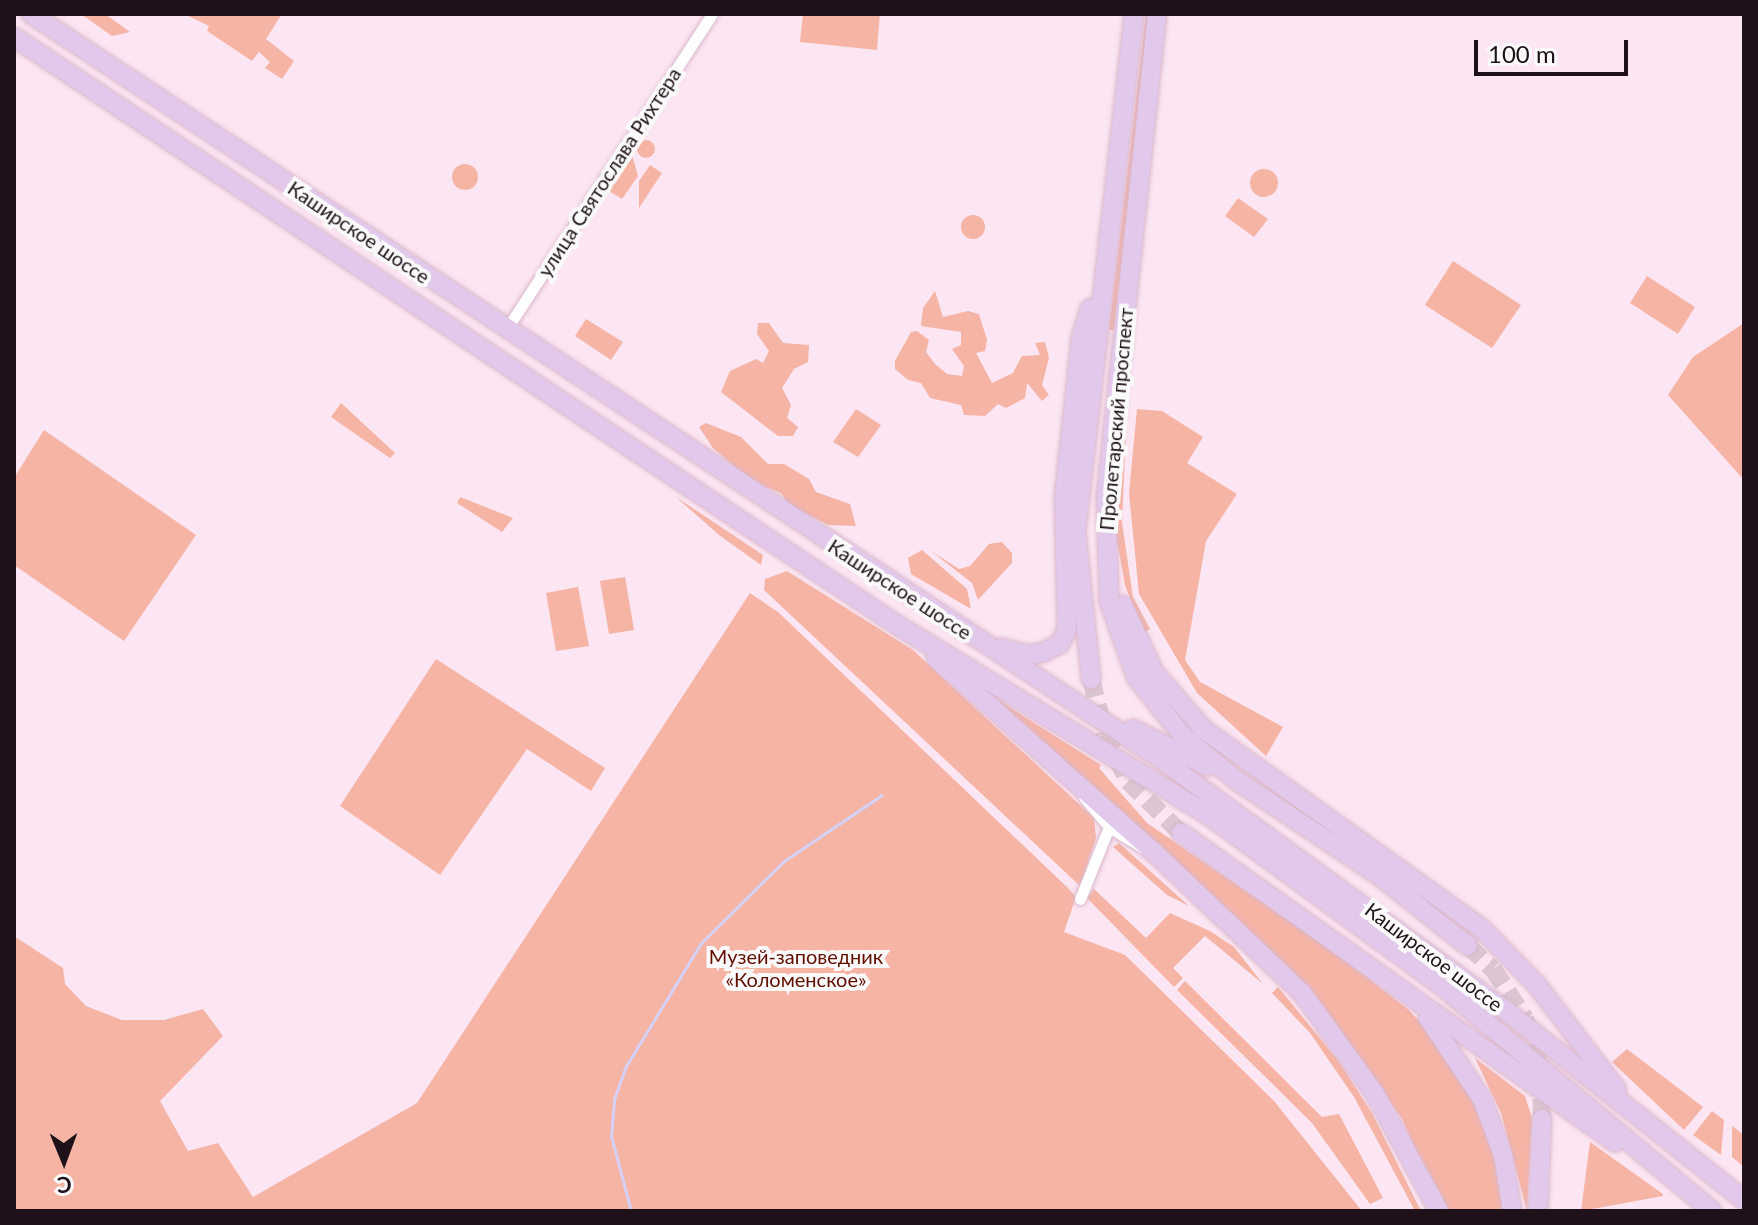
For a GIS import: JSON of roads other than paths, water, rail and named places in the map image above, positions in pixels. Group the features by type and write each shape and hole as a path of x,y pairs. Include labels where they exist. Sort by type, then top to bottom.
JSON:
{"main road":[{"name":"Каширское шоссе","path":"31,14 506,330 1070,698 1361,902 1637,1113 1744,1200"},
{"name":"Пролетарский проспект","path":"1091,679 1076,531 1103,263 1134,14"},
{"name":"Пролетарский проспект","path":"1157,14 1105,530 1109,601 1136,677 1183,736 1236,780"},
{"name":"Каширское шоссе","path":"14,37 897,625 1211,817 1447,990 1712,1211"},
{"path":"976,639 1029,655 1055,648 1065,638 1064,498 1081,338 1103,263"},
{"path":"1105,530 1132,631 1177,702 1230,752 1481,928 1536,984 1637,1113"},
{"path":"897,625 1154,852 1303,994 1375,1094 1439,1211"},
{"path":"1070,698 1236,780"},
{"name":"Каширское шоссе","path":"1236,780 1380,876 1468,946"},
{"path":"1181,833 1563,1109 1675,1180"},
{"path":"1411,997 1470,1075 1482,1099 1503,1155 1512,1211"},
{"path":"1538,1211 1542,1119"}],"street":[{"name":"улица Святослава Рихтера","path":"506,330 712,14"},
{"path":"1076,782 1109,827 1154,852"},
{"path":"1080,899 1109,827"}],"waterway":[{"path":"631,1211 611,1136 614,1099 626,1066 701,943 784,861 882,795"}],"tunnel":[{"path":"1091,679 1105,734 1128,781 1181,833"},
{"path":"1468,946 1493,969 1525,1018 1541,1072 1542,1119"}],"park label":[{"name":"Музей-заповедник «Коломенское»","path":"796,968"}]}
